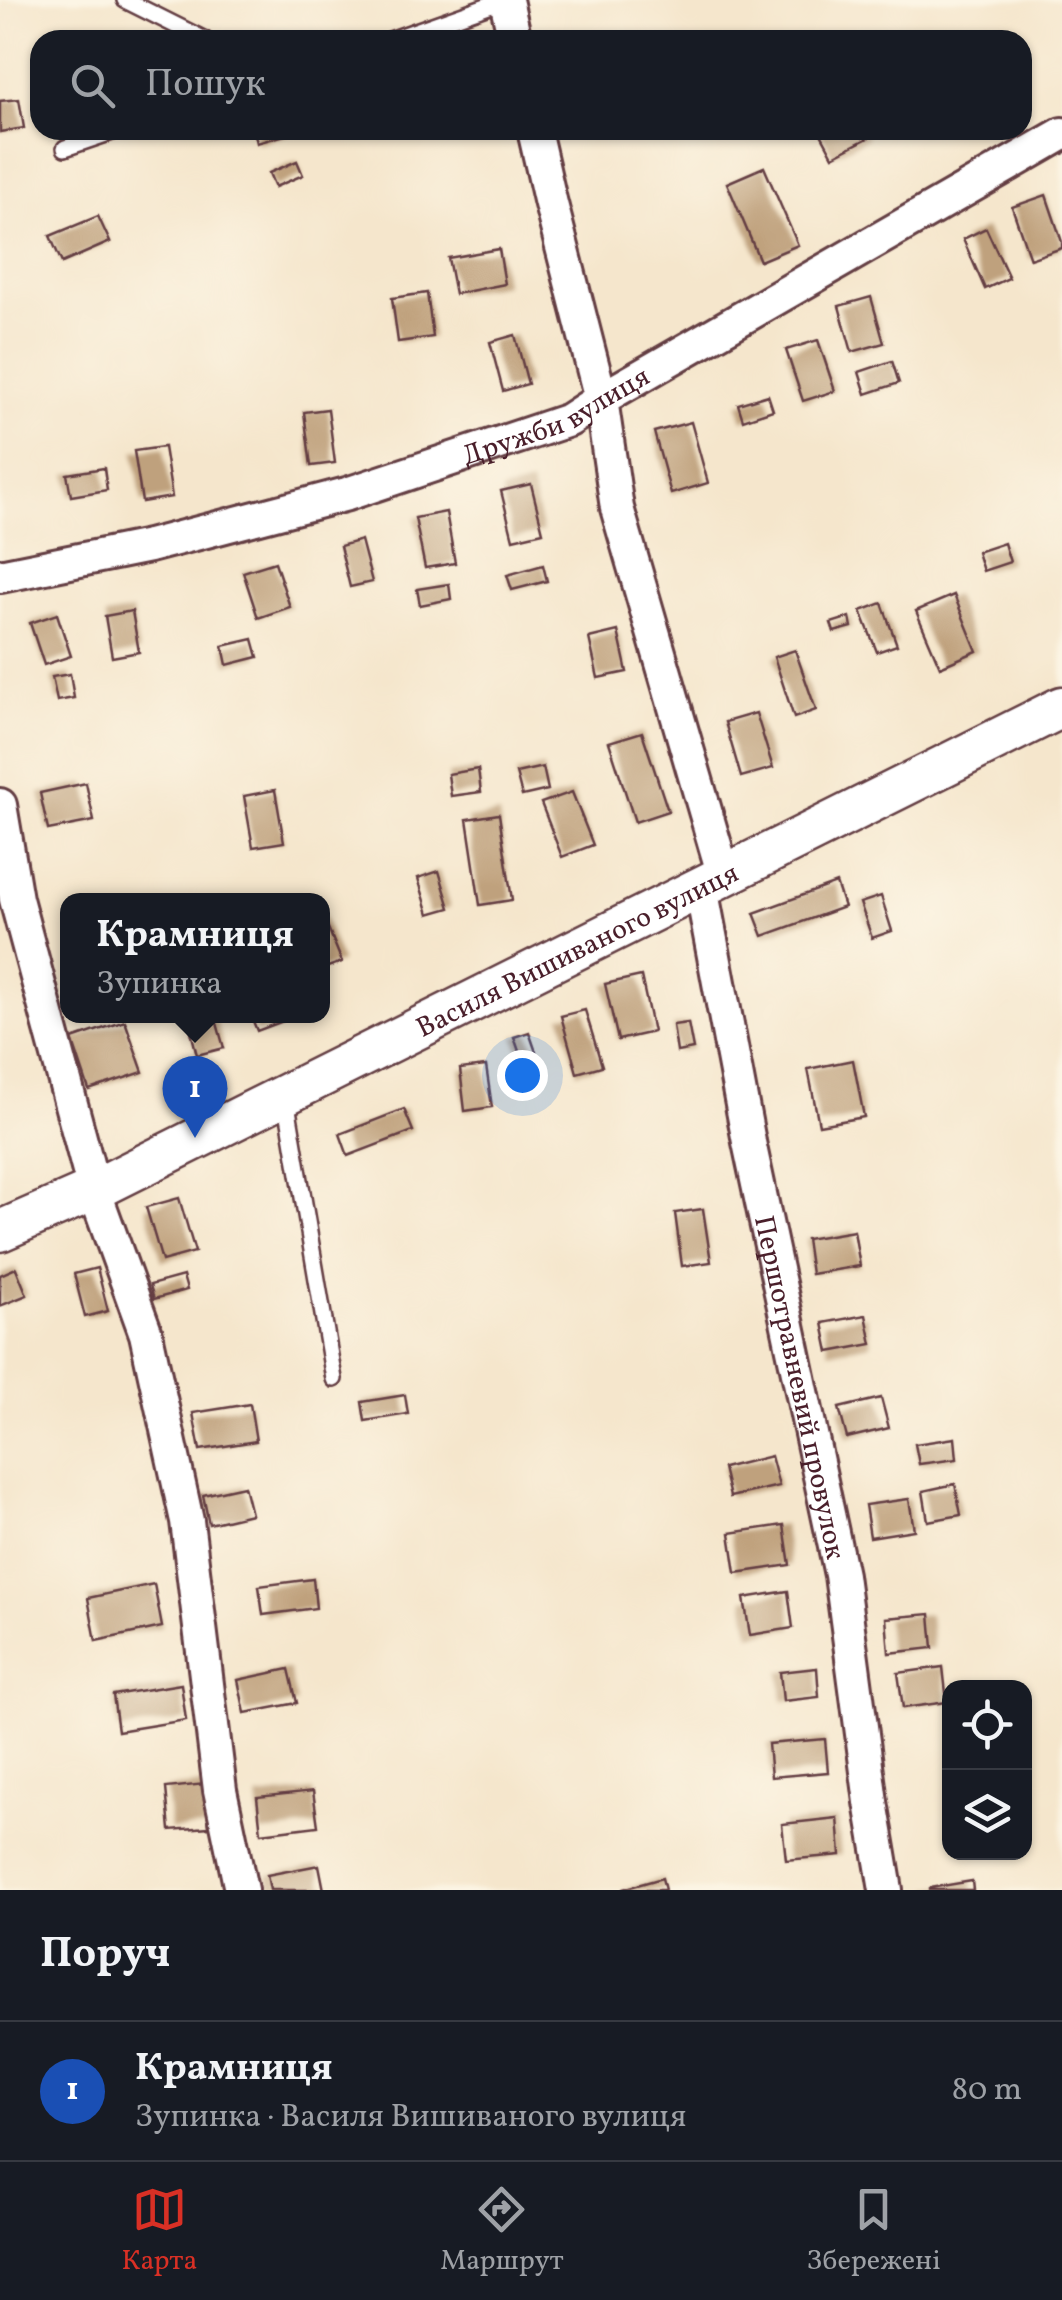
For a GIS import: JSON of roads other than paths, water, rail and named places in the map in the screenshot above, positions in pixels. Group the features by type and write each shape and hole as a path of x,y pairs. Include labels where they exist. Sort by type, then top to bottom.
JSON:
{"street":[{"path":"504,0 512,30"},
{"name":"Дружби вулиця","path":"0,576 149,546 347,494 569,420 1062,134"},
{"name":"Першотравневий провулок","path":"536,140 601,398 618,508 712,881 749,1142 842,1575 870,1802 886,1890"},
{"name":"Василя Вишиваного вулиця","path":"0,1232 94,1190 1062,707"},
{"path":"0,805 16,899 94,1190 146,1334 187,1521 220,1790 241,1890"}],"lane":[{"path":"125,0 169,30"},
{"path":"418,30 504,0"},
{"path":"65,148 89,140"},
{"path":"285,1094 334,1380"}],"place":[{"name":"Крамниця","path":"195,1138"}]}
